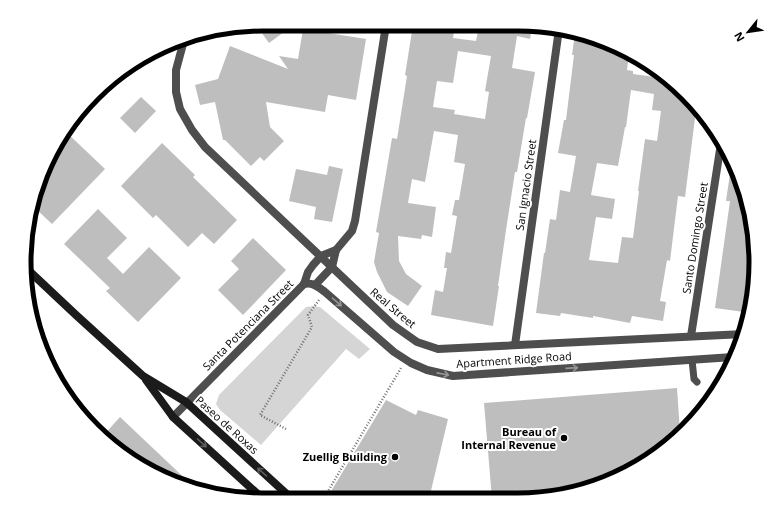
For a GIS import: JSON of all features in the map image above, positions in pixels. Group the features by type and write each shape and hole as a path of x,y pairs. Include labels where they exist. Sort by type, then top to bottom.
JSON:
{"main road":[{"name":"Paseo de Roxas","path":"31,273 143,376 186,402 286,493"},
{"name":"Paseo de Roxas","path":"143,376 173,417 256,493"}],"street":[{"name":"Santa Potenciana Street","path":"332,267 336,250 352,231 355,221 385,31"},
{"name":"San Ignacio Street","path":"515,345 558,34"},
{"name":"Real Street","path":"183,45 176,70 176,92 180,109 192,130 205,147 393,325 417,342 438,349 738,334"},
{"name":"Santo Domingo Street","path":"691,336 720,151"},
{"name":"Santa Potenciana Street","path":"173,417 186,402 304,284 308,272 321,256 336,250"},
{"path":"314,285 332,267"},
{"name":"Apartment Ridge Road","path":"304,284 309,283 325,292 394,352 406,360 426,370 453,376 728,357"}],"lane":[{"path":"692,360 694,379 697,382"}],"path":[{"path":"286,429 260,415 312,327 308,315 316,303"},
{"path":"327,493 406,360"}],"shaded area":[{"path":"306,307 320,307 370,349 359,359 346,349 261,445 220,410 216,404 219,395"}],"building":[{"path":"260,31 285,31 269,43"},
{"path":"303,31 316,31 366,39 356,100 328,95 325,112 266,102 270,127 284,141 264,161 260,157 251,166 225,140 223,140 215,102 200,105 195,85 218,79 230,46 288,69 279,56 298,59"},
{"path":"412,31 454,31 453,38 476,41 478,31 531,31 530,39 517,36 512,68 535,72 517,172 515,172 493,326 431,315 435,290 443,292 447,268 444,268 446,252 451,253 457,216 452,215 455,200 459,200 465,164 454,162 458,135 434,131 425,182 412,179 408,203 436,207 432,237 422,235 421,239 398,236 399,261 406,274 422,286 408,306 387,292 377,272 374,262 379,233 376,232 392,138 397,139 407,76 405,75","holes":["458,51 491,56 485,91 489,92 485,119 454,114 455,110 433,107 437,81 453,83"]},
{"path":"574,38 592,43 620,55 628,59 627,70 633,71 633,74 656,77 670,88 695,114 685,197 678,196 670,261 667,260 660,301 666,302 663,321 632,316 630,323 593,316 593,318 561,313 560,316 536,313 550,219 556,220 560,190 570,192 576,156 558,153 564,120 566,120 574,55 572,55","holes":["631,90 654,94 652,110 661,111 657,141 645,139 633,238 622,237 618,263 589,260 596,217 612,219 615,199 591,195 597,163 618,166 626,127"]},
{"path":"141,97 156,111 135,133 120,118"},
{"path":"69,135 105,169 52,224 37,210 43,188 55,160"},
{"path":"162,143 195,175 193,177 237,220 214,244 202,233 188,247 156,215 153,218 121,186"},
{"path":"329,166 343,169 332,222 314,219 316,207 289,201 296,169 327,175"},
{"path":"730,172 737,188 745,217 749,247 749,277 744,312 715,308 730,201 726,201"},
{"path":"98,209 127,238 107,258 123,274 149,247 181,278 138,322 106,291 110,288 64,244"},
{"path":"253,238 286,270 243,315 218,290 239,269 231,261"},
{"path":"677,388 680,426 659,445 634,462 592,481 563,489 533,493 492,493 484,403"},
{"name":"Zuellig Building","path":"386,400 416,415 418,410 448,419 430,493 330,493"},
{"path":"120,417 187,481 146,462 121,445 106,432"}],"place":[{"name":"Bureau of Internal Revenue","path":"564,438"},
{"name":"Zuellig Building","path":"395,457"}]}
